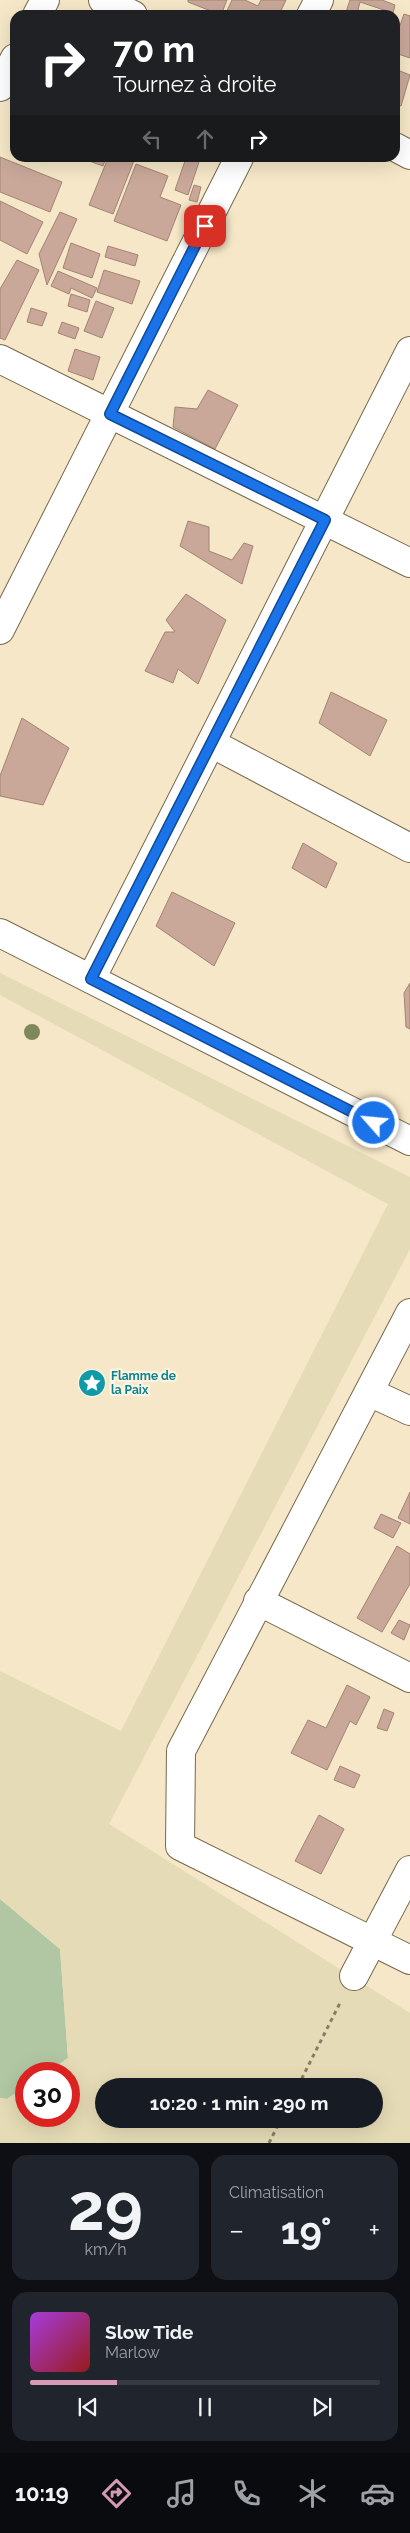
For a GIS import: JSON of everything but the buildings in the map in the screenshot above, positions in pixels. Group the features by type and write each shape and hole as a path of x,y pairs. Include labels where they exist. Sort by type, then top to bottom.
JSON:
{"street":[{"path":"103,0 123,10"},
{"path":"0,87 10,68"},
{"path":"0,630 237,162"},
{"path":"91,979 410,351"},
{"path":"0,359 410,562"},
{"path":"211,743 410,848"},
{"path":"0,933 410,1141"},
{"path":"410,1313 181,1751 180,1846 410,1960"},
{"path":"369,1392 410,1411"},
{"path":"258,1601 410,1678"},
{"path":"354,1976 410,1870"}],"path":[{"path":"302,2078 354,1976"},
{"path":"269,2143 276,2128"}],"green space":[{"path":"0,1899 60,1949 68,2058 62,2062 15,2062 15,2094 7,2099 0,2098"}],"sand":[{"path":"0,973 410,1177 410,1249 109,1824 410,2013 410,2143 0,2143 0,2098 7,2099 15,2094 15,2127 80,2127 80,2062 62,2062 68,2058 60,1949 0,1899 0,1671 121,1731 388,1204 0,995"}],"place":[{"name":"Flamme de la Paix","path":"92,1383"}],"route":[{"path":"205,226 110,414 325,520 91,979 374,1123"}]}
